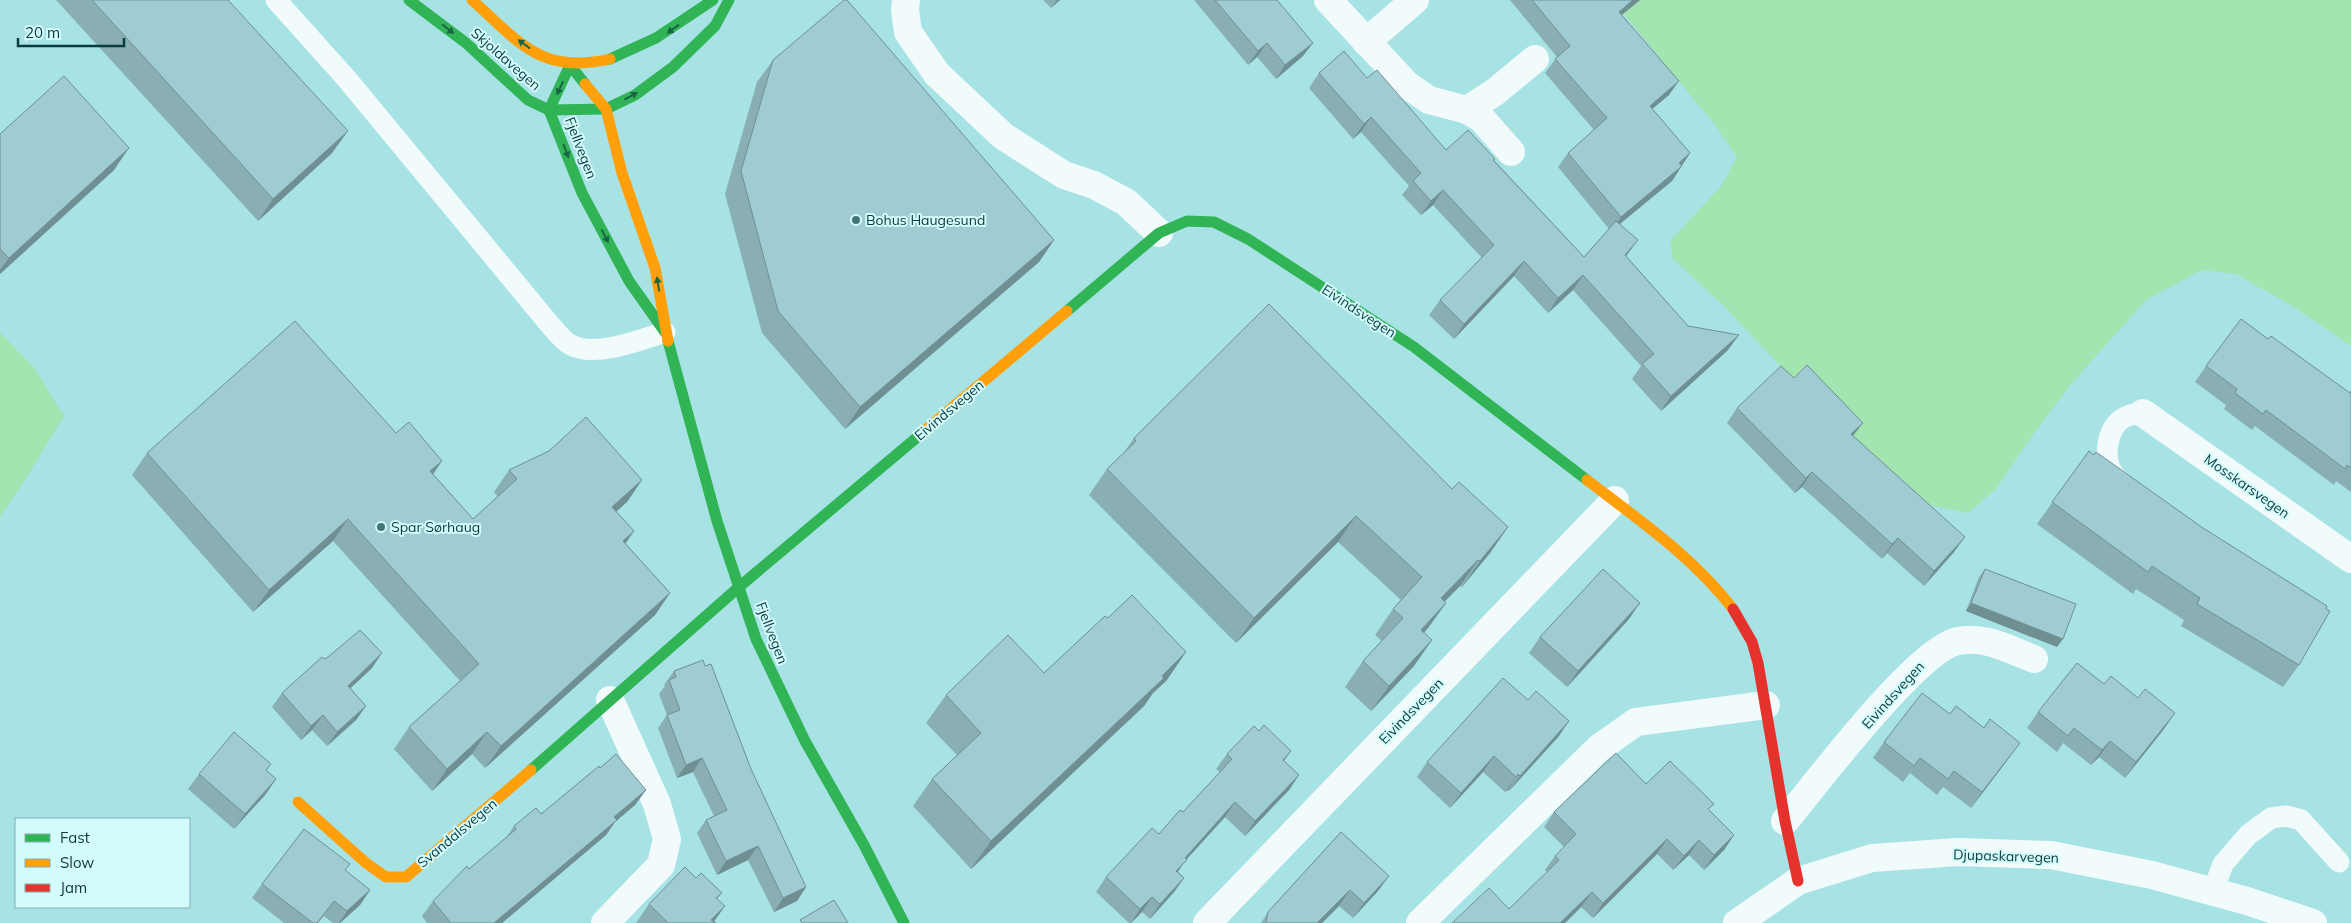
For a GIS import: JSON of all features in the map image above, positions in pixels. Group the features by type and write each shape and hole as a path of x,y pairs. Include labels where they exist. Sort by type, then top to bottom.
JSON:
{"street":[{"name":"Skjoldavegen","path":"409,0 466,43 528,100 550,110 606,109 635,95 673,67 715,26 729,0"},
{"name":"Skjoldavegen","path":"472,0 520,42 546,59 570,65 612,59 661,37 713,0"},
{"path":"906,0 905,10 908,32 937,74 1003,136 1064,175 1094,185 1126,202 1159,233"},
{"path":"1328,0 1406,85 1430,100 1467,110 1481,118 1511,152"},
{"path":"1366,42 1415,0"},
{"path":"1467,110 1496,92 1535,59"},
{"name":"Fjellvegen","path":"665,332 629,281 587,202 550,110 570,65 606,109 622,173 655,268 665,332 717,521 756,639 782,697 864,845 904,923"},
{"name":"Eivindsvegen","path":"739,587 1159,233 1187,221 1214,222 1248,239 1414,347 1615,500 1682,554 1714,584 1740,618 1752,642 1758,662 1785,821 1798,881"},
{"name":"Mosskarsvegen","path":"2143,413 2351,558"},
{"name":"Eivindsvegen","path":"1207,923 1615,500"},
{"name":"Svandalsvegen","path":"298,802 366,863 386,877 406,877 739,587"},
{"name":"Eivindsvegen","path":"1785,821 1890,696 1928,657 1956,641 1979,639 2034,659"},
{"path":"605,923 661,865 667,839 657,804 610,700"},
{"path":"1420,923 1599,748 1636,722 1766,705"},
{"name":"Djupaskarvegen","path":"1737,923 1798,881 1872,858 1958,852 2051,855 2152,875 2213,891 2313,923"}],"lane":[{"path":"276,0 346,78 551,326 570,344 588,351 665,332"},
{"path":"2139,495 2123,484 2111,471 2106,454 2109,438 2116,425 2126,416 2143,413"},
{"path":"2213,891 2223,864 2248,835 2271,818 2286,816 2301,820 2339,862"}],"green space":[{"path":"1612,0 2351,0 2351,346 2294,307 2236,274 2202,270 2146,300 2072,383 2032,436 1996,489 1968,513 1925,504 1855,446 1724,306 1673,259 1670,241 1721,186 1737,157 1715,125"},
{"path":"0,332 35,369 64,416 24,482 0,517"}],"building":[{"path":"92,0 228,0 348,131 273,199"},
{"path":"844,0 847,0 1054,240 860,407 778,311 741,171 773,60"},
{"path":"1215,0 1277,0 1313,43 1285,65 1267,43 1258,51"},
{"path":"1532,0 1633,0 1619,12 1679,81 1650,106 1690,153 1679,163 1682,166 1621,217 1568,153 1607,118 1555,59 1570,46"},
{"path":"1344,51 1367,78 1377,70 1446,150 1468,130 1495,159 1493,160 1584,257 1616,221 1638,240 1625,255 1688,326 1739,335 1671,396 1642,364 1654,354 1583,275 1558,298 1524,261 1464,324 1440,300 1494,245 1443,190 1431,201 1413,181 1421,173 1371,117 1364,124 1319,73"},
{"path":"64,76 129,148 9,258 0,249 0,134"},
{"path":"1269,304 1452,489 1459,482 1508,527 1480,561 1478,560 1441,598 1446,603 1421,630 1432,640 1389,686 1363,661 1403,618 1393,609 1422,577 1356,516 1254,618 1107,469 1136,441 1134,438"},
{"path":"2241,319 2268,339 2271,336 2350,393 2351,391 2351,468 2347,465 2345,469 2266,410 2263,414 2235,393 2237,389 2206,366"},
{"path":"295,321 396,433 409,422 442,461 430,471 473,519 517,479 509,470 549,451 586,417 642,480 612,507 634,531 623,541 670,593 501,746 487,732 447,769 409,727 479,664 348,519 269,590 147,453"},
{"path":"1807,365 1863,423 1851,434 1965,537 1934,571 1898,538 1892,544 1812,472 1806,478 1737,408 1781,366 1794,378"},
{"path":"2089,451 2094,455 2096,452 2203,528 2327,606 2326,609 2330,611 2299,665 2197,604 2200,598 2152,566 2148,572 2052,502"},
{"path":"1603,569 1640,603 1578,671 1540,637"},
{"path":"1985,569 2076,604 2063,639 1971,603"},
{"path":"1132,595 1186,652 1162,676 1164,678 991,841 932,779 981,733 946,695 1008,635 1044,673 1105,616 1108,618"},
{"path":"360,630 382,653 348,686 366,706 337,732 323,715 311,726 282,693 322,657 324,659 328,657"},
{"path":"703,660 705,666 711,664 751,769 806,887 783,898 758,846 726,861 706,820 727,810 702,758 686,765 667,715 680,710 669,680 676,677 674,671"},
{"path":"2077,663 2104,684 2111,676 2138,698 2145,689 2175,713 2136,762 2110,741 2102,750 2074,728 2068,736 2038,712"},
{"path":"1503,678 1528,700 1536,691 1569,721 1520,776 1518,774 1516,777 1494,756 1461,793 1427,762"},
{"path":"1922,693 1950,714 1956,706 1984,728 1990,719 2020,743 1982,792 1954,771 1948,779 1920,758 1914,766 1884,742"},
{"path":"1264,725 1291,751 1283,760 1299,775 1255,821 1235,802 1185,858 1187,860 1176,871 1184,878 1160,904 1152,897 1140,909 1106,877 1152,828 1159,834 1180,810 1183,812 1232,759 1227,754 1254,726 1259,731"},
{"path":"234,732 271,764 266,770 276,779 245,814 199,774"},
{"path":"1616,753 1646,784 1670,761 1714,804 1708,809 1734,835 1714,855 1699,840 1684,856 1667,839 1603,903 1592,892 1560,923 1452,923 1489,888 1509,909 1559,860 1555,856 1576,834 1554,812"},
{"path":"616,754 646,790 614,817 617,820 494,923 451,923 433,901 467,866 469,869 516,829 514,826 536,808 541,814"},
{"path":"304,829 350,864 345,870 370,890 347,911 334,901 317,923 313,923 262,884"},
{"path":"1341,832 1389,876 1364,903 1350,890 1317,923 1266,923 1268,912"},
{"path":"685,867 696,878 701,873 722,893 716,898 725,906 711,920 716,923 668,923 649,904"},
{"path":"834,900 848,923 802,923 800,920"}],"traffic: fast":[{"path":"409,0 466,43 528,100 549,110 606,109 635,95 673,67 715,26 729,0"},
{"path":"610,59 656,38 713,0"},
{"path":"585,84 570,65 549,110 582,193 629,281 665,332"},
{"path":"1067,311 1159,233 1187,221 1214,222 1248,239 1414,347 1587,480"},
{"path":"668,341 717,521 756,639 805,741 864,845 904,923"},
{"path":"531,770 739,587 921,434"}],"traffic: slow":[{"path":"472,0 518,41 548,58 566,62 586,63 610,59"},
{"path":"585,84 606,109 622,173 655,268 668,341"},
{"path":"921,434 1067,311"},
{"path":"1587,480 1665,540 1701,573 1733,609"},
{"path":"298,802 366,863 386,877 406,877 531,770"}],"traffic: jam":[{"path":"1733,609 1752,642 1758,663 1785,821 1798,881"}],"place":[{"name":"Bohus Haugesund","path":"856,220"},
{"name":"Spar Sørhaug","path":"381,527"}]}
